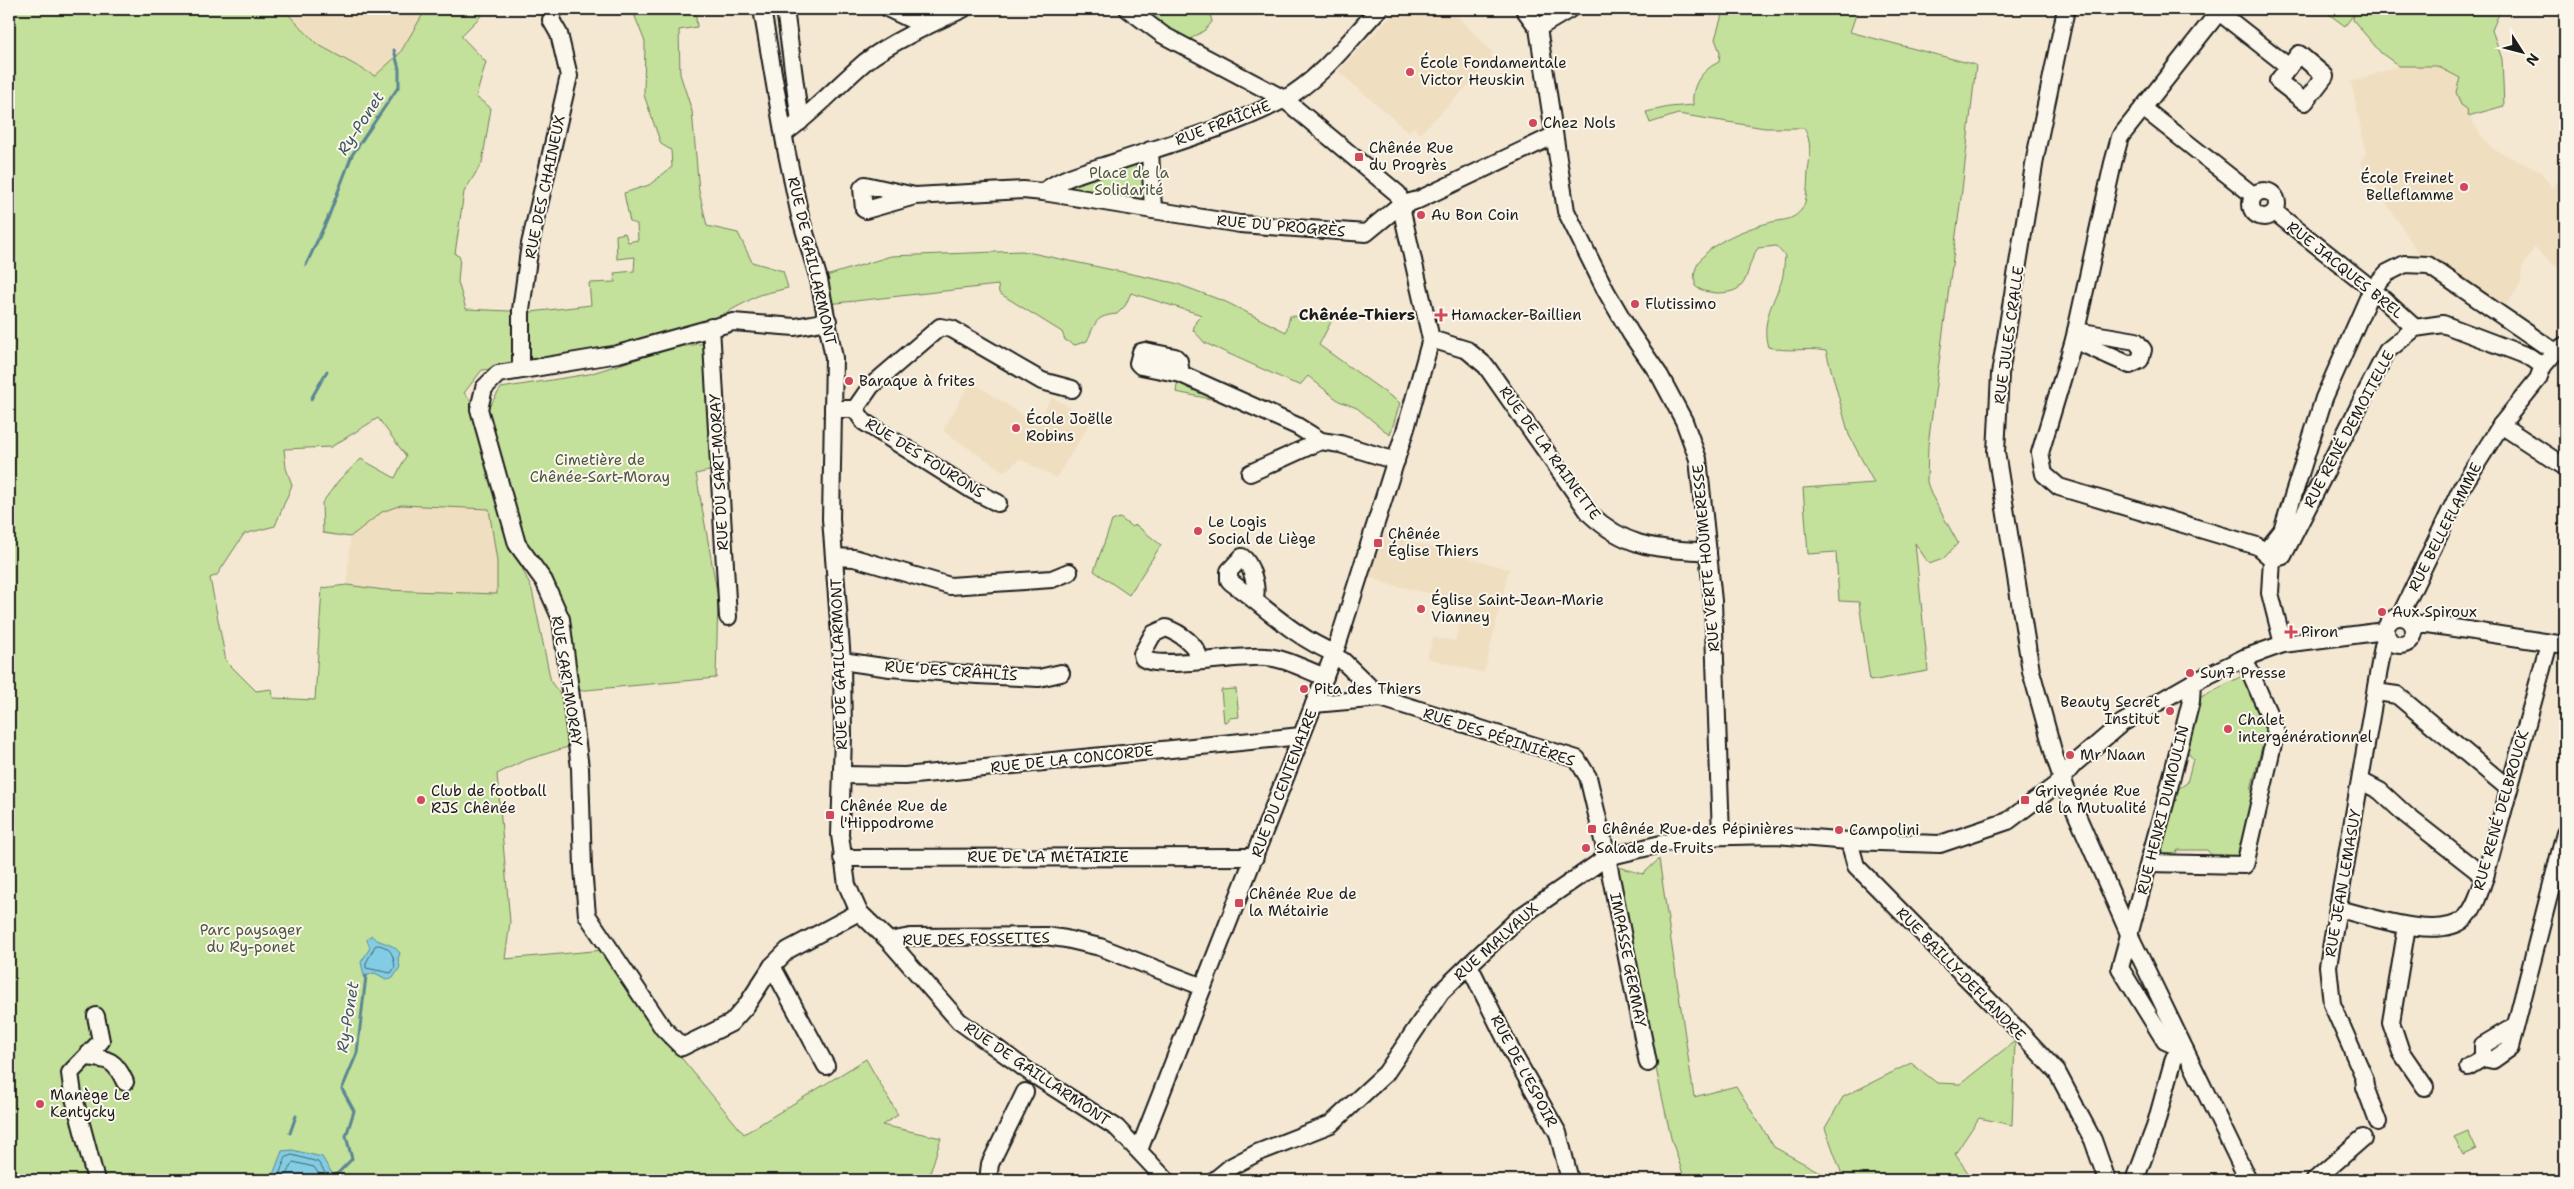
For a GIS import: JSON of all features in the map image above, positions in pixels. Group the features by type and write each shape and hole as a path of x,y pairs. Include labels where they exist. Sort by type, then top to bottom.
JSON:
{"street":[{"name":"RUE DE GAILLARMONT","path":"762,9 785,133 786,149 800,216 828,321 834,358 831,493 842,661 842,776 840,811 842,858 847,885 859,912 889,941 959,1021 977,1036 1117,1128 1166,1180"},
{"path":"785,9 800,122"},
{"path":"889,9 910,19 932,23"},
{"path":"785,133 800,122 866,61 932,23 963,9"},
{"name":"RUE DU CENTENAIRE","path":"1128,9 1163,35 1284,99 1398,194 1431,339 1396,461 1334,655 1139,1150"},
{"path":"1524,9 1538,28 1570,9"},
{"name":"RUE JULES CRALLE","path":"2066,9 2036,153 2000,374 1996,452 2031,671 2062,779 2130,936 2248,1180"},
{"path":"2272,560 2257,546 2059,487 2044,474 2040,452 2075,335 2112,163 2120,137 2220,10 2289,67"},
{"name":"RUE FRAÎCHE","path":"1150,150 1236,121 1284,99 1317,75 1374,11"},
{"name":"RUE DES CHAINEUX","path":"521,365 521,310 530,244 570,76 559,34 548,12"},
{"name":"RUE VERTE HOUMERESSE","path":"1538,28 1566,211 1606,291 1631,334 1660,376 1694,444 1702,490 1708,552 1717,694 1721,836"},
{"name":"RUE JACQUES BREL","path":"2143,108 2253,195 2250,206 2255,215 2266,218 2276,213 2372,289 2415,328"},
{"path":"1400,205 1418,200 1554,136"},
{"path":"915,196 1024,190 1153,210 1150,150 1057,182 1043,192"},
{"name":"RUE DU PROGRÈS","path":"1153,210 1240,224 1366,233 1400,205"},
{"name":"RUE RENÉ DEMOITELLE","path":"2283,644 2270,593 2272,560 2270,546 2282,531 2324,398 2372,289 2387,273 2405,264 2428,265 2540,342 2560,349"},
{"name":"RUE SART-MORAY","path":"756,986 746,1006 731,1024 682,1047 663,1028 588,915 582,868 580,768 561,619 544,581 517,544 506,511 479,409 484,388 498,374 521,365 618,354 733,322 795,327 828,321"},
{"path":"2415,328 2444,324 2537,361 2540,342"},
{"path":"833,409 854,409 871,386 940,327 952,330 1042,381 1072,389"},
{"name":"RUE DU SART-MORAY","path":"711,328 728,617"},
{"name":"RUE RENÉ DEMOITELLE","path":"2272,560 2283,556 2387,351 2415,328"},
{"name":"RUE DE LA RAINETTE","path":"1431,339 1466,350 1486,366 1590,514 1608,531 1630,542 1708,552"},
{"name":"RUE BELLEFLAMME","path":"2407,620 2462,487 2501,425 2538,379 2537,361 2560,349"},
{"path":"1181,374 1297,426 1321,441 1340,444 1396,461"},
{"name":"RUE DES FOURONS","path":"854,409 864,422 972,490 998,503"},
{"path":"2501,425 2565,467"},
{"path":"1250,473 1321,441"},
{"path":"834,557 854,558 950,586 1052,579 1069,572"},
{"name":"RUE DES PÉPINIÈRES","path":"1254,599 1312,644 1343,661 1381,698"},
{"path":"2407,620 2414,635 2407,644 2396,645 2386,635 2387,624 2392,618 2407,620 2428,624 2549,642 2565,645"},
{"name":"RUE MALVAUX","path":"1215,1180 1232,1166 1331,1124 1386,1073 1441,992 1520,917 1607,857 1690,836 1776,836 1940,844 2008,821 2062,779 2074,764 2122,723 2192,683 2244,658 2283,644 2386,635"},
{"name":"RUE JEAN LEMASUY","path":"2378,1122 2364,1087 2364,1077 2332,1004 2328,966 2386,635"},
{"name":"RUE RENÉ DELBROUCK","path":"2339,909 2407,926 2446,927 2464,920 2474,905 2485,877 2549,642"},
{"path":"1200,661 1266,656 1325,677"},
{"path":"2149,863 2245,865 2276,731 2244,658"},
{"name":"RUE DES CRÂHLÎS","path":"842,661 890,668 977,675 1039,678 1061,673"},
{"name":"RUE HENRI DUMOULIN","path":"2185,1050 2165,1041 2158,1033 2120,968 2191,702 2192,683"},
{"path":"2376,692 2397,695 2508,788"},
{"name":"RUE DES PÉPINIÈRES","path":"1314,704 1381,698 1577,759 1588,777 1607,857"},
{"name":"RUE DE LA CONCORDE","path":"842,776 906,776 1301,736"},
{"path":"2361,781 2380,791 2406,816 2485,877"},
{"path":"2468,1067 2483,1058 2484,1045 2515,1026 2565,833"},
{"name":"RUE BAILLY-DEFLANDRE","path":"1849,841 1856,866 2017,1029 2038,1054 2049,1062 2093,1140 2107,1180"},
{"name":"RUE DE LA MÉTAIRIE","path":"842,858 1255,857"},
{"name":"IMPASSE GERMAY","path":"1607,857 1648,1063"},
{"path":"756,986 788,950 859,912"},
{"path":"2407,926 2391,1022 2401,1052 2415,1075 2425,1086"},
{"name":"RUE DES FOSSETTES","path":"889,941 910,937 1046,936 1100,947 1203,987"},
{"name":"RUE DE L'ESPOIR","path":"1469,965 1512,1052 1558,1133 1570,1180"},
{"path":"772,966 826,1066"},
{"path":"756,986 784,988"},
{"path":"96,1016 101,1040 70,1073 73,1094 96,1180"},
{"path":"2136,1180 2155,1127 2174,1058 2185,1050"},
{"path":"86,1057 105,1059 118,1066 126,1082"},
{"path":"988,1180 990,1164 1024,1092"},
{"path":"2314,1180 2363,1138"}],"shaded area":[{"path":"283,9 426,9 400,53 375,76 317,44"},
{"name":"École Fondamentale Victor Heuskin","path":"1398,9 1451,9 1493,53 1490,55 1494,59 1420,134 1413,127 1408,132 1338,71"},
{"name":"École Freinet Belleflamme","path":"2399,66 2438,66 2460,78 2464,106 2480,134 2495,150 2540,171 2552,188 2561,178 2564,169 2561,154 2565,151 2565,259 2558,268 2534,248 2522,267 2521,283 2505,308 2469,288 2417,251 2360,162 2366,153 2351,82"},
{"name":"École Joëlle Robins","path":"971,381 1036,424 1052,397 1092,420 1056,478 1020,459 1004,472 943,431"},
{"path":"401,505 490,509 497,561 497,594 384,590 347,585 350,537 382,511"},
{"path":"1384,534 1509,569 1484,673 1427,658 1433,637 1455,641 1465,601 1387,584 1369,576"}],"green space":[{"name":"Parc paysager du Ry-ponet","path":"9,9 283,9 317,44 375,76 400,53 426,9 481,9 481,16 461,36 486,62 476,97 491,108 482,163 464,192 455,254 460,257 458,282 466,309 531,312 591,305 589,283 615,282 614,273 634,271 635,257 617,259 616,235 625,233 628,242 638,240 637,224 630,222 624,193 649,185 672,167 671,150 661,144 644,95 645,42 632,9 695,9 697,27 679,30 680,74 692,111 699,191 707,226 738,233 752,262 783,271 788,288 759,295 709,322 617,350 513,368 482,370 464,393 474,404 517,557 532,590 551,682 562,697 571,746 523,761 497,774 510,922 505,959 604,950 665,1038 744,1134 866,1059 898,1115 882,1125 941,1138 928,1180 9,1180","holes":["378,418 406,456 395,478 361,459 339,480 322,503 323,533 350,537 382,512 401,505 489,509 497,561 497,594 384,590 347,585 322,588 315,700 273,698 272,689 256,691 226,661 210,578 217,575 244,534 275,526 292,485 286,468 284,449 331,447"]},
{"path":"1143,9 1209,9 1212,22 1205,30 1189,40 1163,25"},
{"path":"1736,9 1783,13 1785,9 1858,9 1850,32 1976,65 1962,190 1928,445 1927,482 1931,494 1958,543 1943,559 1929,564 1915,543 1928,671 1870,681 1859,602 1839,601 1836,552 1808,554 1803,488 1874,483 1849,435 1826,351 1782,350 1768,347 1766,339 1767,322 1771,306 1782,280 1785,256 1776,246 1758,248 1742,285 1729,292 1708,292 1695,286 1695,273 1699,262 1706,253 1736,234 1794,216 1802,209 1806,196 1810,149 1807,133 1804,128 1765,128 1678,114 1650,123 1646,112 1669,107 1693,105 1694,91 1699,79 1707,69 1719,62 1720,52 1715,39 1722,15"},
{"path":"2322,9 2501,9 2492,30 2502,59 2504,106 2468,116 2467,109 2461,105 2456,92 2460,78 2437,66 2399,66 2381,53 2353,20 2354,14 2345,26"},
{"name":"Place de la Solidarité","path":"1143,157 1145,203 1062,189"},
{"path":"1022,251 1175,283 1226,302 1286,332 1290,316 1333,318 1319,345 1400,403 1390,435 1357,408 1339,401 1308,376 1300,385 1205,343 1193,330 1196,321 1202,315 1131,293 1125,306 1117,314 1100,318 1087,341 1075,345 1065,340 1062,332 999,293 998,285 828,304 826,276 891,256"},
{"name":"Cimetière de Chênée-Sart-Moray","path":"706,343 713,470 696,474 718,597 716,678 575,691 566,610 551,574 523,545 487,410 501,388 589,374 673,348"},
{"path":"1178,379 1235,404 1176,392"},
{"path":"1120,518 1132,527 1136,525 1161,545 1129,595 1094,571 1112,521"},
{"path":"2244,675 2271,733 2263,743 2251,789 2258,800 2239,858 2217,861 2207,850 2178,850 2175,854 2181,860 2159,858 2157,851 2173,792 2187,783 2193,759 2184,748 2197,699"},
{"path":"1236,689 1239,717 1229,718 1229,721 1224,722 1221,690"},
{"path":"1659,859 1694,1097 1736,1086 1774,1147 1834,1180 1685,1180 1671,1138 1612,865 1643,874"},
{"path":"2015,1041 2012,1125 1979,1118 1955,1154 1971,1177 1971,1180 1844,1180 1825,1128 1843,1097 1911,1063 1937,1083 1960,1084"},
{"path":"2468,1131 2476,1149 2463,1155 2454,1137"}],"water":[{"path":"371,935 377,940 393,946 400,953 398,959 400,967 393,978 386,979 375,973 368,975 365,980 361,962 370,948 367,940"},
{"path":"292,1150 322,1157 336,1180 271,1180 282,1151"}],"waterway":[{"name":"Ry-Ponet","path":"306,265 328,218 352,155 399,86 399,69 394,50"},
{"name":"Ry-Ponet","path":"311,399 327,371"},
{"name":"Ry-Ponet","path":"331,1180 352,1159 346,1136 354,1111 342,1089 357,1053 366,976"},
{"name":"Ry-Ponet","path":"290,1133 296,1116"}],"place":[{"name":"École Fondamentale Victor Heuskin","path":"1410,72"},
{"name":"Chez Nols","path":"1533,123"},
{"name":"Chênée Rue du Progrès","path":"1359,157"},
{"name":"École Freinet Belleflamme","path":"2464,187"},
{"name":"Au Bon Coin","path":"1421,215"},
{"name":"Flutissimo","path":"1635,304"},
{"name":"Hamacker-Baillien","path":"1441,315"},
{"name":"Baraque à frites","path":"849,381"},
{"name":"École Joëlle Robins","path":"1016,428"},
{"name":"Le Logis Social de Liège","path":"1198,531"},
{"name":"Chênée Église Thiers","path":"1378,543"},
{"name":"Église Saint-Jean-Marie Vianney","path":"1421,609"},
{"name":"Aux Spiroux","path":"2382,612"},
{"name":"Piron","path":"2291,632"},
{"name":"Sun7 Presse","path":"2190,673"},
{"name":"Pita des Thiers","path":"1304,689"},
{"name":"Beauty Secret Institut","path":"2170,711"},
{"name":"Chalet intergénérationnel","path":"2228,729"},
{"name":"Mr Naan","path":"2070,755"},
{"name":"Club de football RJS Chênée","path":"421,800"},
{"name":"Grivegnée Rue de la Mutualité","path":"2025,800"},
{"name":"Chênée Rue de l'Hippodrome","path":"830,815"},
{"name":"Chênée Rue des Pépinières","path":"1592,829"},
{"name":"Campolini","path":"1839,830"},
{"name":"Salade de Fruits","path":"1586,848"},
{"name":"Chênée Rue de la Métairie","path":"1239,903"},
{"name":"Manège Le Kentycky","path":"40,1104"}],"district":[{"name":"Chênée-Thiers","path":"1357,314"}]}
